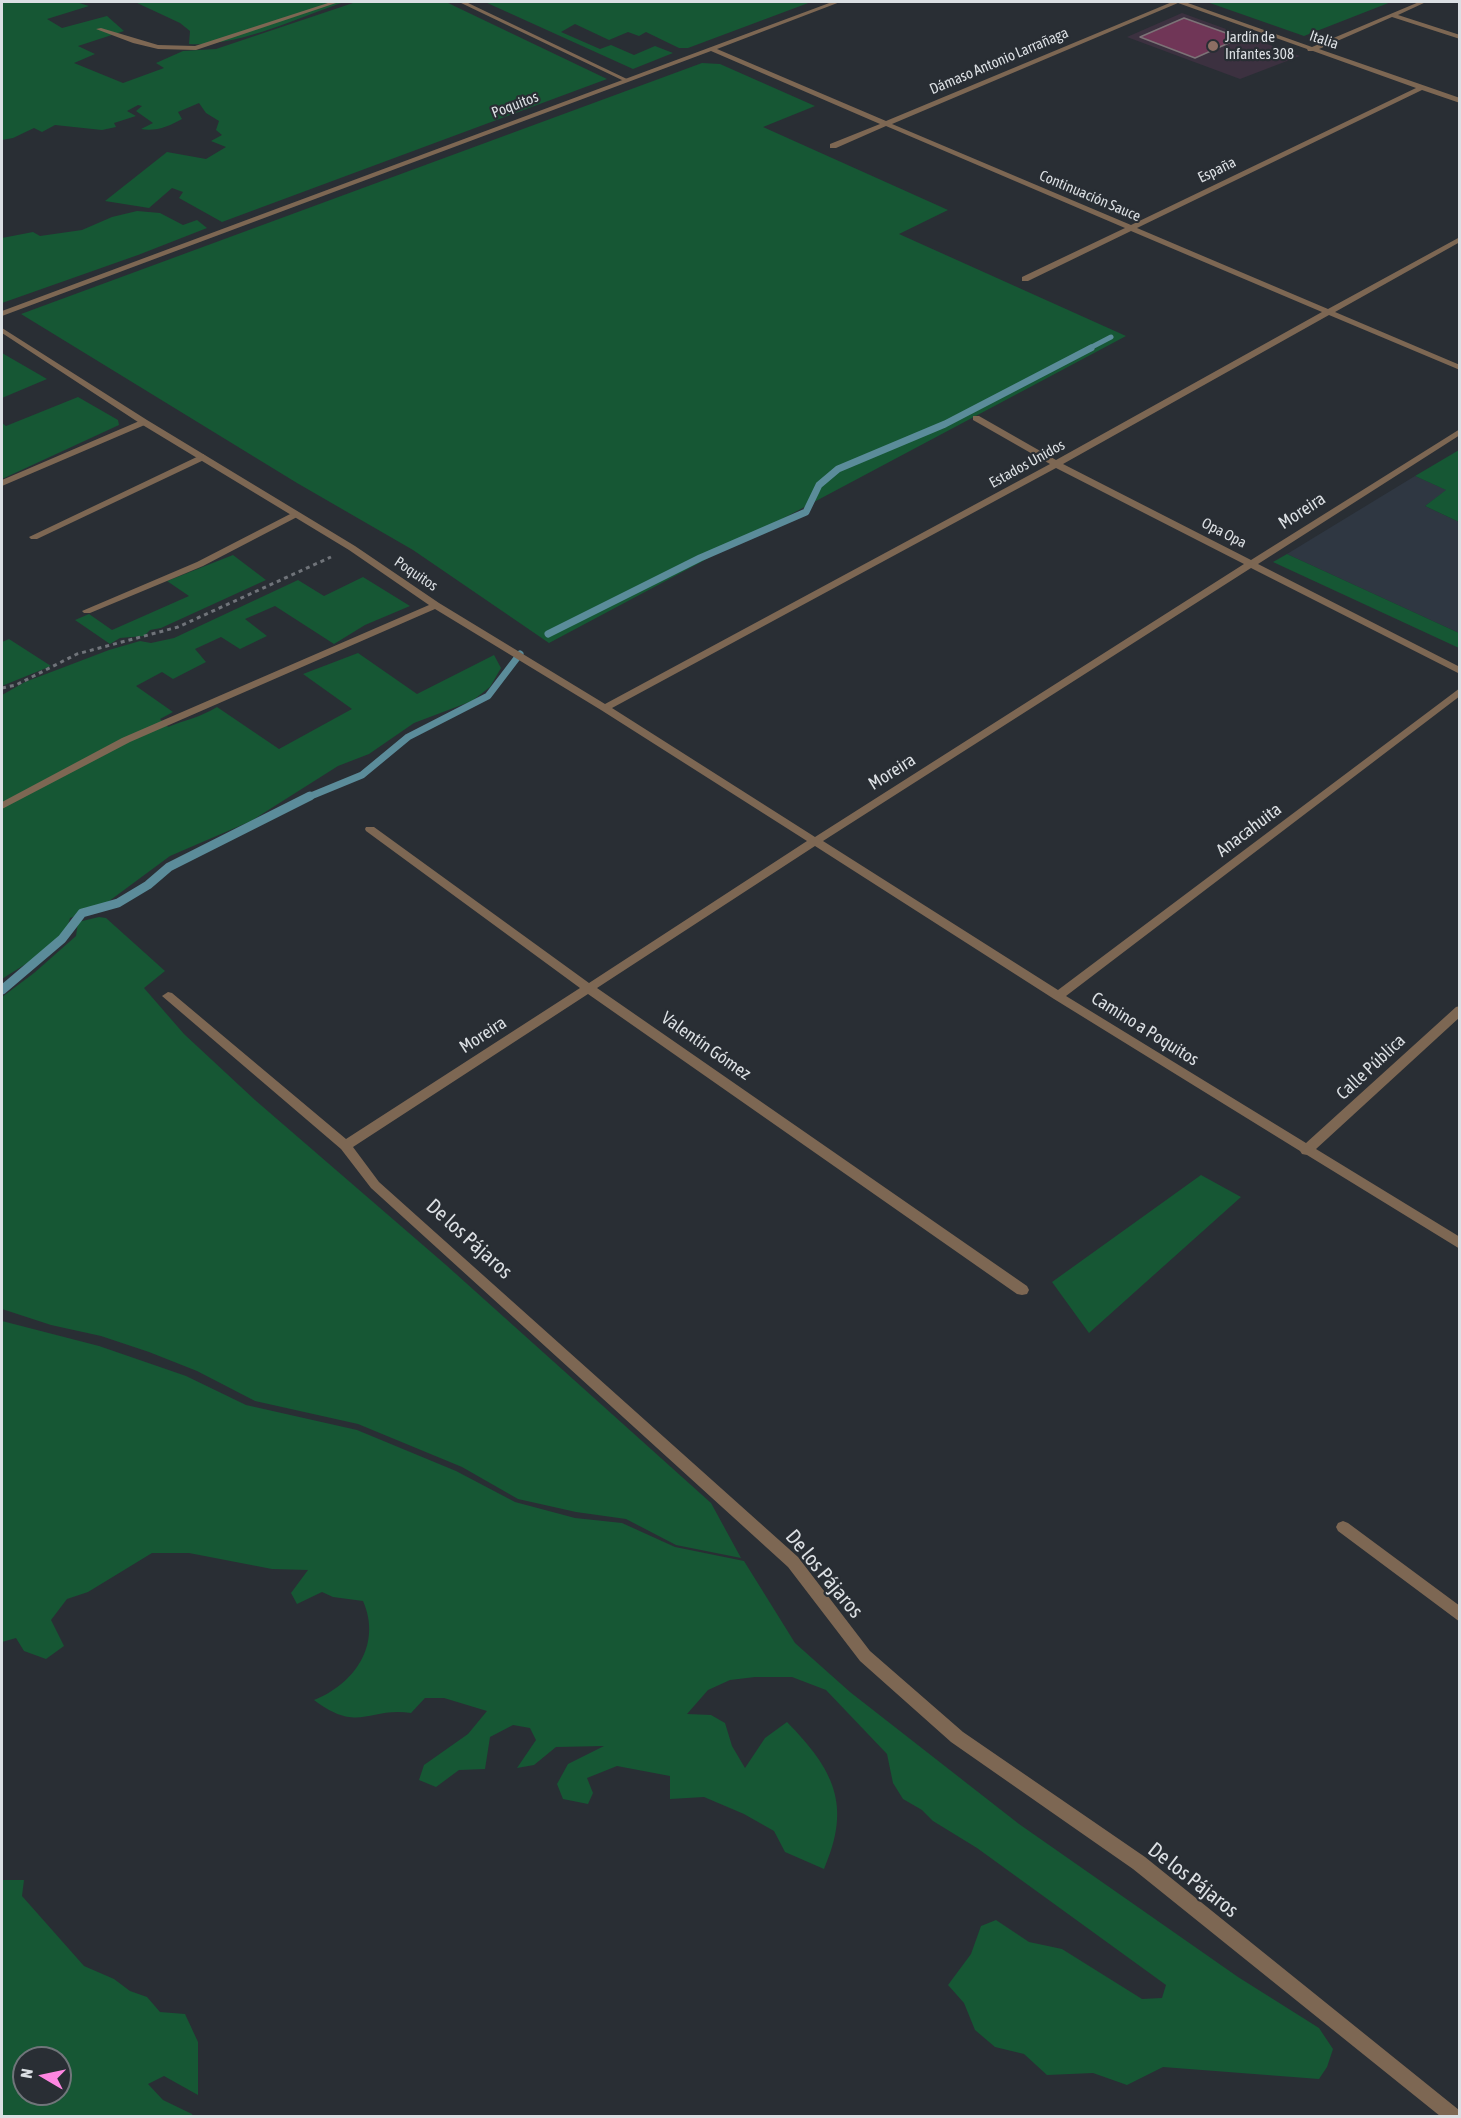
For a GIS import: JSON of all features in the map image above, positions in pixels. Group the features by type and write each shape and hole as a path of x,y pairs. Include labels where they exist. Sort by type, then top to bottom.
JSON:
{"street":[{"path":"99,29 155,48 172,51 196,48 336,2"},
{"path":"462,2 626,80"},
{"name":"Poquitos","path":"2,314 837,2"},
{"name":"Italia","path":"1178,2 1460,101"},
{"name":"Dámaso Antonio Larrañaga","path":"833,146 1178,2"},
{"path":"1310,50 1423,2"},
{"path":"1391,15 1460,38"},
{"name":"Continuación Sauce","path":"711,49 1460,368"},
{"name":"España","path":"1025,279 1421,88"},
{"name":"Estados Unidos","path":"605,708 1056,464 1460,239"},
{"name":"Poquitos","path":"2,330 144,422 352,548 436,605 605,708 814,842"},
{"name":"Opa Opa","path":"976,418 1056,464 1460,670"},
{"path":"2,483 144,422"},
{"name":"Moreira","path":"345,1146 814,842 1460,431"},
{"path":"34,537 203,457"},
{"path":"87,611 200,564 296,514"},
{"path":"2,806 126,740 436,605"},
{"name":"Anacahuita","path":"1058,996 1460,691"},
{"name":"Valentín Gómez","path":"370,830 588,988 1022,1290"},
{"name":"Camino a Poquitos","path":"814,842 1306,1151 1460,1244"},
{"name":"De los Pájaros","path":"168,996 345,1146 375,1185 793,1562 865,1656 898,1686 957,1737 1139,1863 1453,2116"},
{"name":"Calle Pública","path":"1306,1151 1460,1010"},
{"path":"1343,1527 1460,1615"}],"path":[{"path":"2,688 16,686 77,654 178,627 352,548"}],"shaded area":[{"name":"Jardín de Infantes 308","path":"1182,13 1300,56 1240,79 1127,37"},
{"path":"1415,476 1447,490 1425,506 1459,522 1459,633 1287,554"}],"green space":[{"path":"2,2 76,2 89,6 47,19 62,28 107,16 124,31 78,46 95,54 74,63 123,83 164,68 156,63 183,51 216,49 356,2 446,2 607,79 222,222 179,198 183,192 172,188 149,208 105,201 167,152 206,159 226,147 211,141 222,135 216,130 219,121 206,113 199,103 178,112 182,119 157,129 141,129 153,123 136,111 142,106 138,105 127,111 136,116 114,123 116,127 102,130 55,125 42,132 34,128 13,138 2,140"},
{"path":"135,2 344,2 247,36 208,44 189,44 190,31 180,23"},
{"path":"485,2 811,2 688,48 679,48 646,32 639,36 628,32 609,40 575,24 561,32 600,49 611,45 634,55 655,46 673,53 633,69"},
{"path":"1207,2 1391,2 1304,36"},
{"path":"702,63 720,64 815,106 763,127 948,210 899,234 1126,336 549,643 413,550 297,483 21,314"},
{"path":"137,211 160,213 183,225 197,220 207,228 2,303 2,238 33,232 40,236 82,230 112,217"},
{"path":"2,353 47,379 2,398"},
{"path":"78,397 118,420 119,425 2,479 2,423 6,426"},
{"path":"1459,450 1459,522 1425,506 1446,490 1415,476"},
{"path":"1287,554 1459,633 1459,648 1273,562"},
{"path":"233,555 266,580 161,628 150,630 144,636 120,638 110,644 75,620 89,614 112,630 189,596 167,581"},
{"path":"363,577 410,606 365,625 334,644 275,606 245,619 267,636 240,649 221,637 195,649 206,662 173,679 162,672 136,686 173,712 160,719 168,727 217,707 279,749 352,709 303,674 358,653 417,694 494,655 501,668 490,687 472,701 414,723 369,754 338,766 251,821 170,856 101,907 70,918 66,928 52,946 2,979 2,695 25,682 109,650 140,641 151,643 174,638 298,580 324,596"},
{"path":"9,639 51,666 2,686 2,642"},
{"path":"99,917 106,918 165,971 144,988 184,1034 255,1100 446,1265 711,1503 741,1558 676,1545 626,1519 576,1512 518,1499 462,1467 358,1424 255,1401 197,1371 149,1352 101,1336 51,1325 2,1309 2,997 34,973 76,936 78,922"},
{"path":"1201,1175 1241,1197 1089,1333 1052,1282"},
{"path":"2,1321 99,1346 186,1376 246,1405 357,1430 456,1471 515,1502 575,1518 622,1523 675,1547 744,1561 795,1643 850,1692 1019,1824 1238,1977 1319,2028 1333,2049 1327,2067 1319,2079 1163,2067 1127,2085 1093,2073 1047,2075 1024,2054 995,2047 975,2030 964,2003 948,1985 971,1954 981,1926 996,1920 1029,1942 1062,1949 1142,1999 1162,1998 1166,1985 977,1848 903,1799 893,1783 887,1754 826,1690 792,1677 730,1680 708,1690 687,1714 711,1715 725,1723 732,1746 745,1768 765,1738 787,1722 803,1739 827,1773 834,1790 837,1807 837,1826 824,1869 785,1852 774,1831 744,1814 704,1797 670,1799 670,1776 617,1766 587,1778 593,1793 588,1804 563,1799 557,1784 568,1764 604,1746 556,1747 534,1765 517,1768 536,1740 530,1728 513,1725 490,1737 485,1769 459,1770 436,1787 419,1780 424,1765 468,1734 487,1711 444,1698 425,1698 411,1713 396,1712 353,1717 342,1716 314,1700 342,1684 353,1673 367,1647 369,1632 368,1617 363,1601 333,1597 322,1592 297,1604 291,1593 308,1570 272,1569 189,1553 152,1553 88,1592 67,1599 51,1620 64,1646 46,1659 24,1651 16,1638 2,1642"},
{"path":"2,1880 24,1880 22,1896 84,1966 114,1979 130,1991 147,1997 160,2012 185,2014 198,2042 198,2095 164,2076 148,2084 163,2100 193,2116 2,2116"}],"building":[{"path":"1184,18 1240,38 1195,58 1140,37"}],"waterway":[{"path":"1088,349 1111,337"},
{"path":"548,634 700,558 806,512 819,485 838,469 945,424 1091,348"},
{"path":"306,798 362,775 408,737 488,696 520,654"},
{"path":"306,798 310,796"},
{"path":"2,990 62,939 82,913 118,903 148,885 169,867 306,798"}],"place":[{"name":"Jardín de Infantes 308","path":"1213,46"}]}
